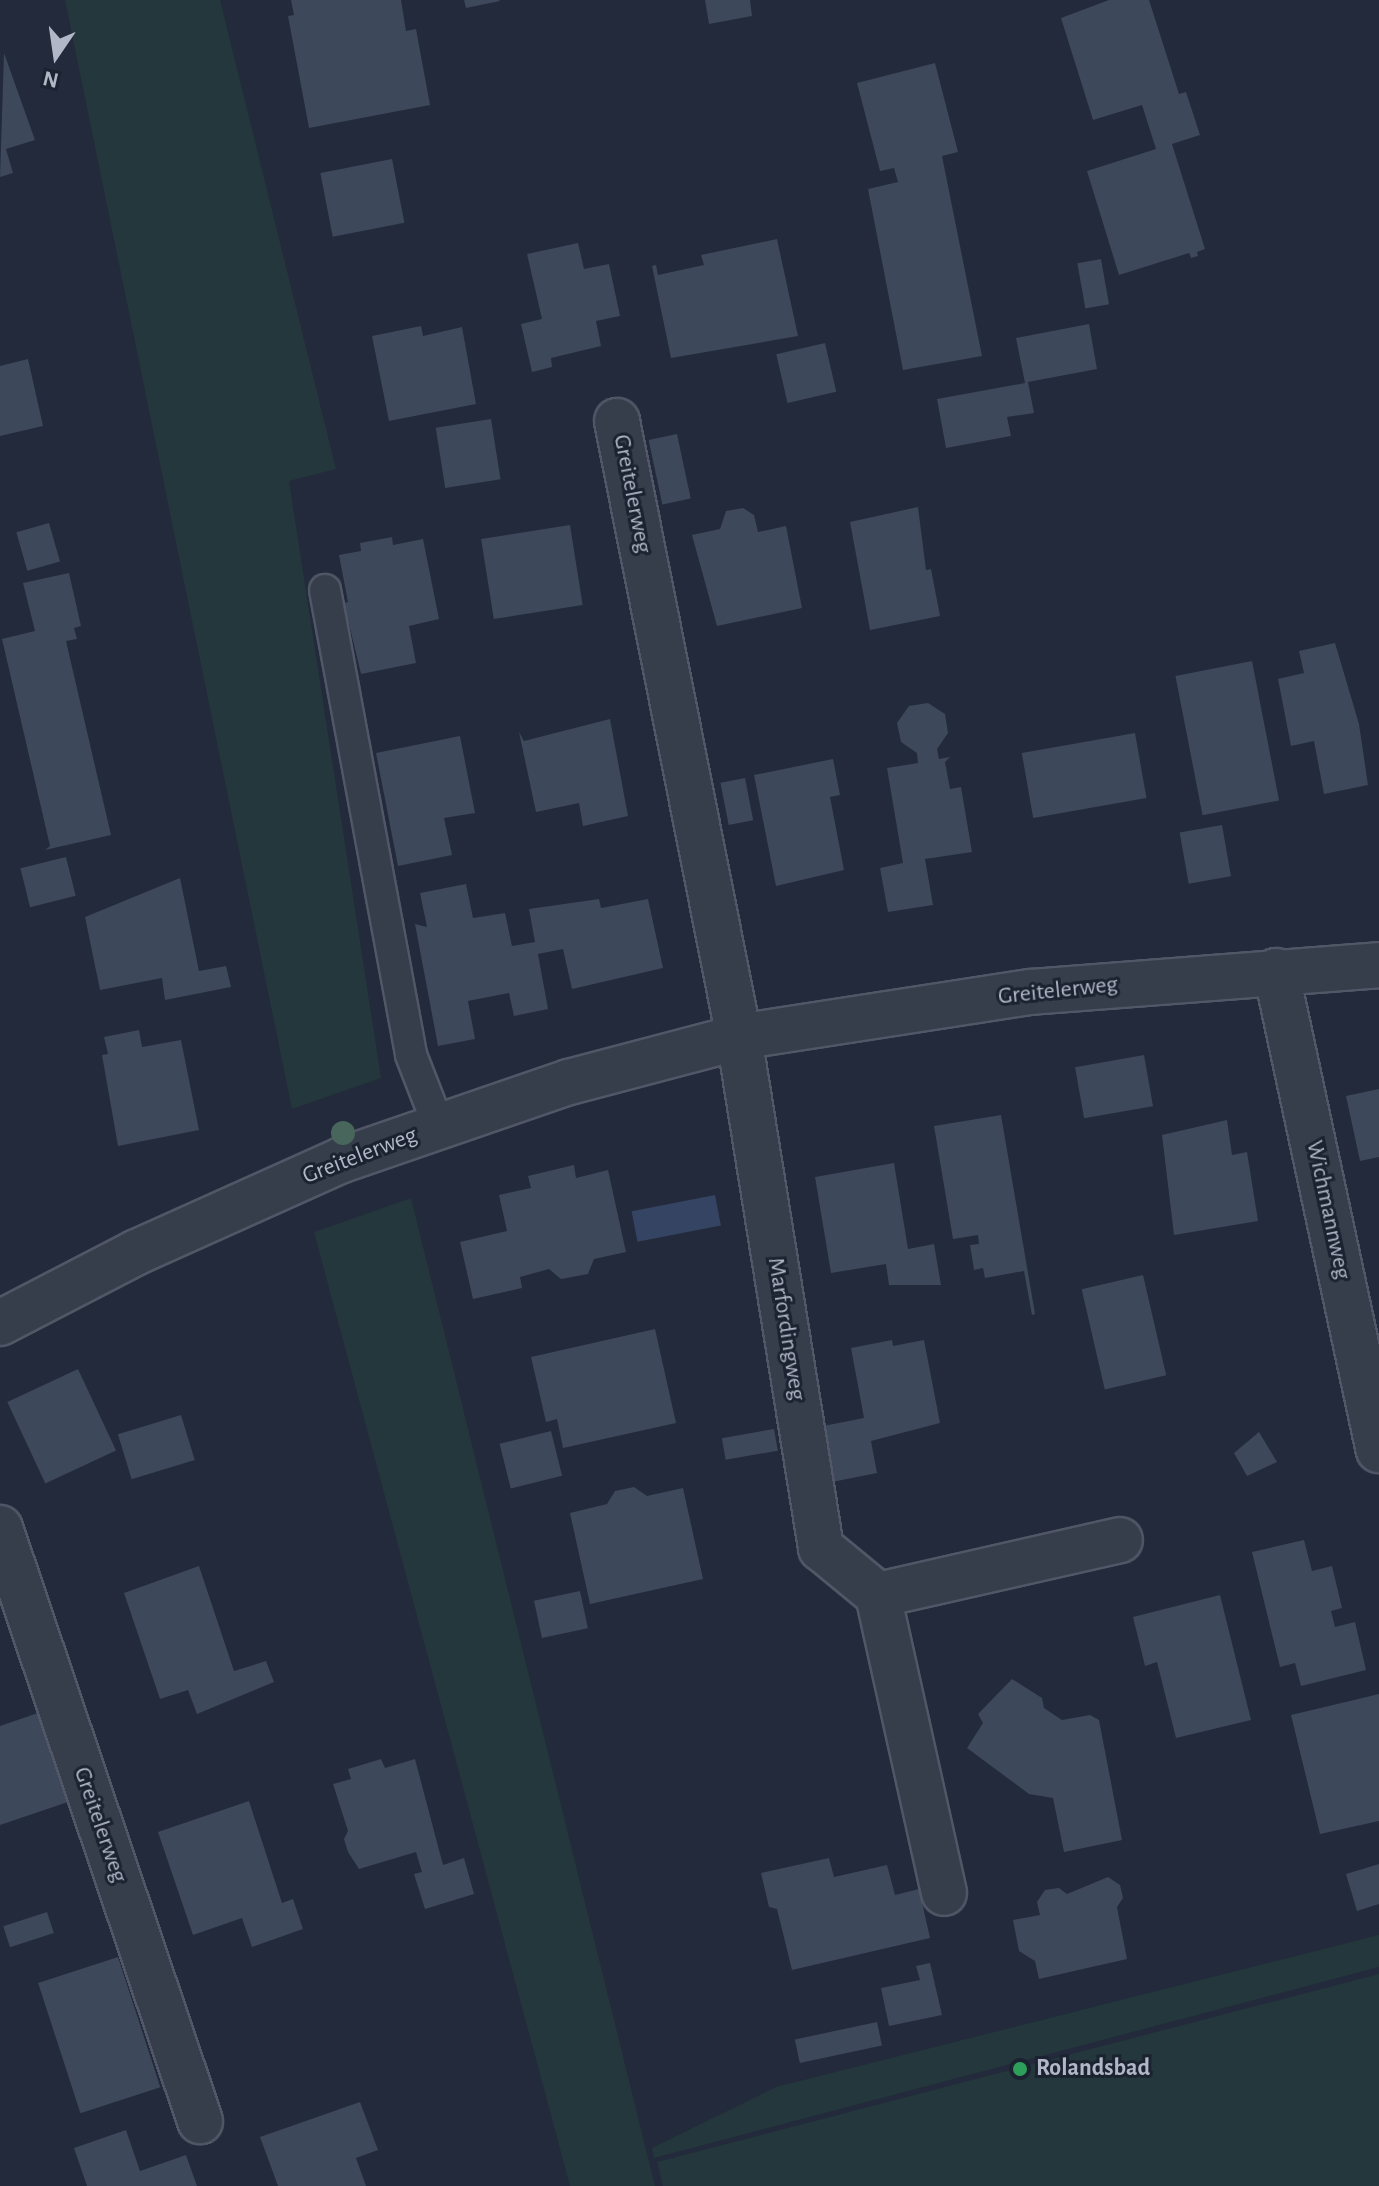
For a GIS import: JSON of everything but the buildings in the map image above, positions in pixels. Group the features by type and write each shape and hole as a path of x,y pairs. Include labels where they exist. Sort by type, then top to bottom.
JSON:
{"street":[{"name":"Greitelerweg","path":"617,421 739,1037"},
{"name":"Greitelerweg","path":"0,1323 137,1252 342,1160 569,1082 739,1037 1031,992 1379,965"},
{"name":"Wichmannweg","path":"1276,971 1379,1450"},
{"name":"Marfordingweg","path":"739,1037 821,1548 878,1595"},
{"name":"Greitelerweg","path":"0,1528 200,2121"},
{"path":"944,1893 878,1595 1120,1540"}],"lane":[{"path":"325,590 411,1055 439,1127"}],"green space":[{"path":"65,0 220,0 336,469 289,481 381,1078 292,1109"},
{"path":"411,1198 655,2186 570,2186 314,1232"},
{"path":"1379,1935 1379,1967 654,2158 652,2148 776,2087"},
{"path":"1379,1974 1379,2186 663,2186 657,2162"}],"water":[{"path":"715,1195 721,1225 637,1242 632,1211"}],"place":[{"name":"Rolandsbad","path":"1020,2069"}]}
